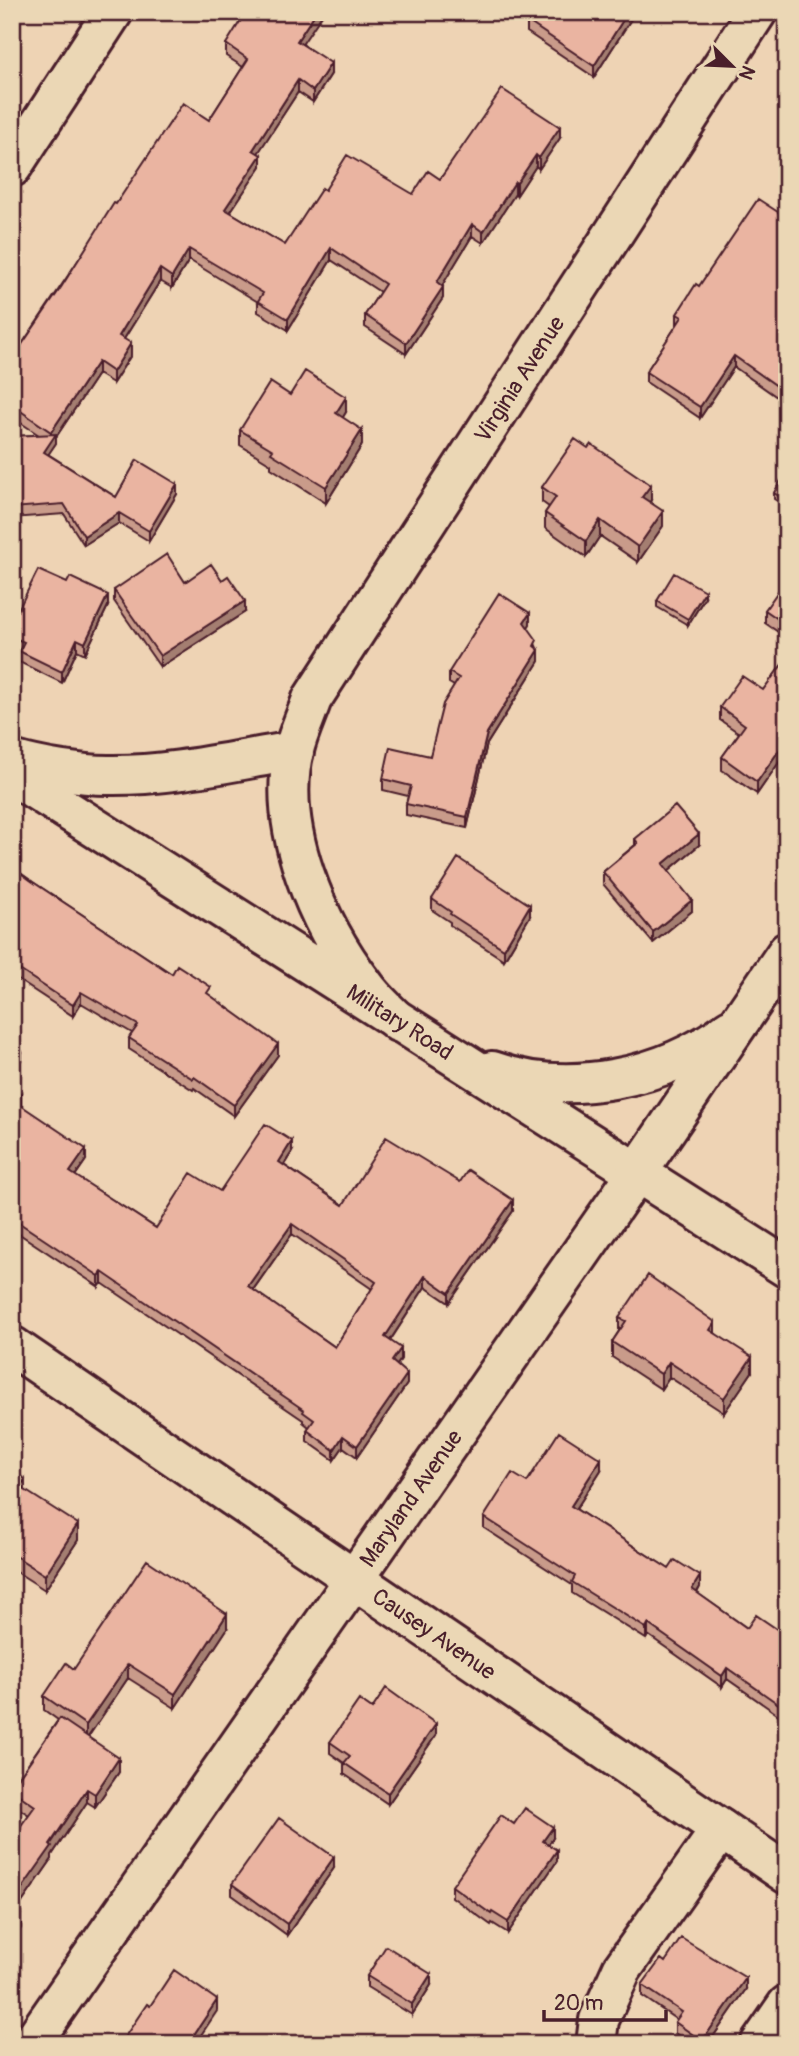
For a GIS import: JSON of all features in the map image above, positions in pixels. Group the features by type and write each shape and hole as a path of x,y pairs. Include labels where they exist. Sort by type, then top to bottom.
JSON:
{"street":[{"path":"12,167 113,12"},
{"name":"Virginia Avenue","path":"398,1022 365,987 332,937 311,894 294,837 289,797 293,751 312,699 738,28 757,12"},
{"path":"738,28 762,25 786,12"},
{"path":"12,760 32,766 106,775 169,772 293,751"},
{"name":"Military Road","path":"12,775 787,1268"},
{"name":"Maryland Avenue","path":"31,2044 636,1174 787,952"},
{"path":"457,1059 505,1076 554,1083 605,1080 645,1072 691,1054 742,1020"},
{"name":"Causey Avenue","path":"12,1346 787,1874"},
{"path":"596,2044 599,2020 622,1969 721,1829"},
{"path":"760,2044 787,2005"}],"building":[{"path":"246,12 316,12 297,41 331,63 313,91 298,80 253,150 261,155 225,209 285,245 347,155 413,194 428,171 440,179 502,89 560,127 539,158 536,155 517,183 515,182 483,232 472,224 437,282 443,287 406,343 365,315 385,284 331,248 288,319 258,301 263,293 189,249 172,277 160,269 119,336 131,343 113,372 98,362 51,432 12,405 12,359 183,103 209,120 248,59 226,44"},
{"path":"533,12 628,12 594,66 527,21"},
{"path":"758,199 787,218 787,393 734,356 700,407 646,372 682,317 677,314 696,284 699,286"},
{"path":"305,371 346,397 336,413 362,430 326,487 240,430 270,382 290,395"},
{"path":"56,434 44,452 116,497 137,460 177,484 149,531 119,513 84,536 64,504 12,508 12,436"},
{"path":"575,439 588,448 591,444 651,485 642,497 663,511 638,547 600,520 586,541 545,513 556,497 542,487"},
{"path":"787,470 787,501 774,493"},
{"path":"167,554 185,582 211,564 222,580 228,576 245,601 160,656 114,590"},
{"path":"38,570 67,583 70,577 108,595 85,643 77,639 62,672 19,651 24,642 12,637 12,622"},
{"path":"674,573 705,591 688,619 657,601"},
{"path":"783,584 787,586 787,625 765,610"},
{"path":"499,593 530,613 524,622 537,640 534,646 539,650 487,733 467,817 406,804 411,786 383,779 390,747 430,756 443,704 459,678 449,672"},
{"path":"787,658 787,749 782,746 757,782 722,757 745,725 720,707 742,676 763,690"},
{"path":"675,806 699,834 663,864 692,900 653,932 603,872 638,843 635,839"},
{"path":"458,858 530,905 504,949 432,899"},
{"path":"12,867 172,974 177,965 211,987 207,993 278,1044 234,1105 129,1038 138,1025 81,992 73,1005 12,965"},
{"path":"12,1046 22,1053 12,1066"},
{"path":"12,1088 21,1094 16,1102 86,1149 70,1172 156,1228 191,1173 220,1191 265,1124 292,1141 279,1162 343,1205 386,1137 460,1182 468,1170 513,1200 449,1293 425,1276 385,1337 401,1348 392,1361 407,1374 357,1446 343,1436 334,1450 307,1430 314,1420 303,1412 304,1410 102,1272 99,1276 12,1218","holes":["292,1224 376,1282 335,1347 248,1286"]},
{"path":"648,1275 715,1322 710,1330 752,1357 724,1398 669,1362 661,1374 612,1342 626,1321 619,1318"},
{"path":"559,1432 601,1459 571,1506 669,1569 675,1560 700,1576 692,1589 747,1628 756,1615 787,1636 787,1653 777,1666 787,1673 787,1710 727,1668 722,1676 648,1624 646,1628 572,1582 575,1576 484,1517 512,1473 527,1482"},
{"path":"12,1471 25,1479 20,1487 78,1524 45,1575 12,1554"},
{"path":"147,1560 227,1614 175,1694 128,1664 86,1725 44,1696 66,1663 74,1669"},
{"path":"386,1688 436,1724 388,1793 344,1763 350,1756 330,1742 359,1700 372,1709"},
{"path":"60,1718 119,1758 95,1794 87,1789 16,1897 21,1900 14,1909 21,1915 12,1928 12,1838 35,1806 12,1790 12,1787"},
{"path":"525,1808 553,1827 543,1841 557,1850 508,1922 492,1912 491,1914 452,1886 501,1815 514,1824"},
{"path":"279,1818 334,1857 287,1924 232,1884"},
{"path":"681,1938 746,1978 702,2041 675,2022 682,2012 642,1985 661,1959 665,1962"},
{"path":"386,1946 431,1974 412,2004 367,1976"},
{"path":"174,1970 217,2000 193,2036 202,2042 201,2044 120,2044 147,2004 150,2006"}]}
